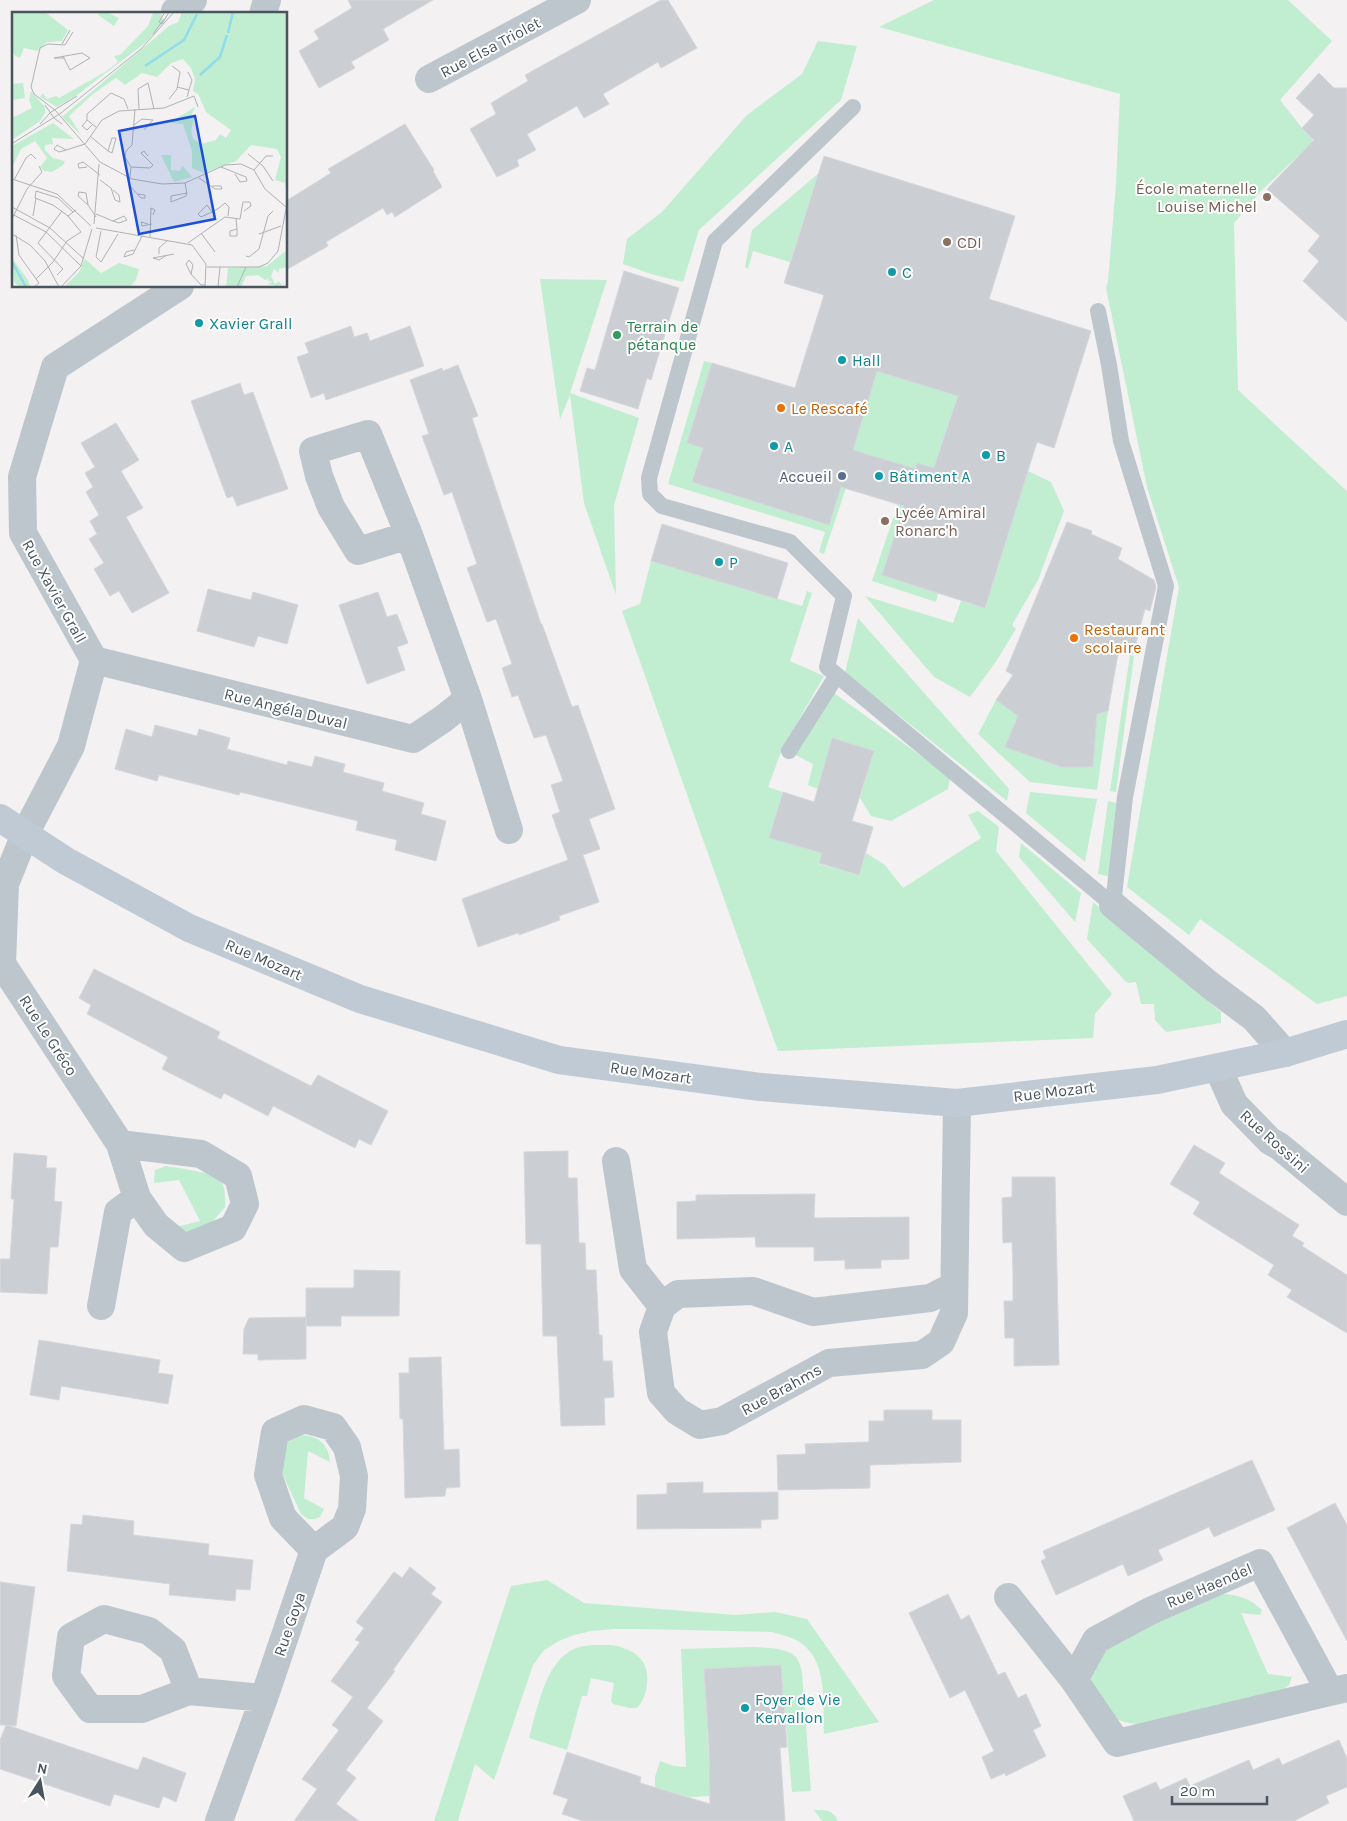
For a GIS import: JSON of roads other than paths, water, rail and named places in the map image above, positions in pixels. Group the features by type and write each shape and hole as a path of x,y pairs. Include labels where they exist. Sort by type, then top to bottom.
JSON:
{"street":[{"path":"176,12 193,0"},
{"name":"Rue Elsa Triolet","path":"428,79 577,0"},
{"name":"Rue Xavier Grall","path":"25,834 71,746 94,660 23,533 22,477 55,367 177,288"},
{"path":"409,535 468,699 509,830"},
{"name":"Rue Angéla Duval","path":"94,660 413,739 468,699"},
{"name":"Rue Mozart","path":"0,818 66,861 189,928 360,999 559,1060 760,1087 957,1103 1151,1081 1285,1052 1347,1034"},
{"name":"Rue Le Gréco","path":"25,834 5,884 2,964 120,1144 137,1198 156,1225 184,1248 233,1228 245,1204 238,1176 201,1154 120,1144"},
{"path":"1113,905 1204,980 1254,1018 1285,1052"},
{"name":"Rue Rossini","path":"1218,1068 1234,1104 1270,1141 1279,1146 1347,1202"},
{"name":"Rue Brahms","path":"662,1306 653,1332 661,1393 677,1411 700,1424 722,1421 829,1363 922,1355 941,1342 954,1313 957,1103"},
{"path":"616,1161 633,1269 662,1306 678,1294 753,1290 813,1312 930,1298 954,1286"},
{"path":"101,1306 118,1212 137,1198"},
{"name":"Rue Goya","path":"219,1821 264,1698 314,1550"},
{"name":"Rue Haendel","path":"1008,1597 1074,1680 1117,1743 1338,1690 1260,1563 1150,1610 1096,1640 1074,1680"},
{"path":"189,1690 264,1698"}],"lane":[{"path":"853,107 715,241 649,478 650,494 662,506 790,542 844,596 827,667 1113,905"},
{"path":"1098,311 1121,441 1166,586 1125,798 1113,905"},
{"path":"789,751 837,675"}],"place":[{"name":"École maternelle Louise Michel","path":"1267,197"},
{"name":"CDI","path":"947,242"},
{"name":"C","path":"892,272"},
{"name":"Xavier Grall","path":"199,323"},
{"name":"Terrain de pétanque","path":"617,335"},
{"name":"Hall","path":"842,360"},
{"name":"Le Rescafé","path":"781,408"},
{"name":"A","path":"774,446"},
{"name":"B","path":"986,455"},
{"name":"Accueil","path":"842,476"},
{"name":"Bâtiment A","path":"879,476"},
{"name":"Lycée Amiral Ronarc'h","path":"885,521"},
{"name":"P","path":"719,562"},
{"name":"Restaurant scolaire","path":"1074,638"},
{"name":"Foyer de Vie Kervallon","path":"745,1708"}]}
